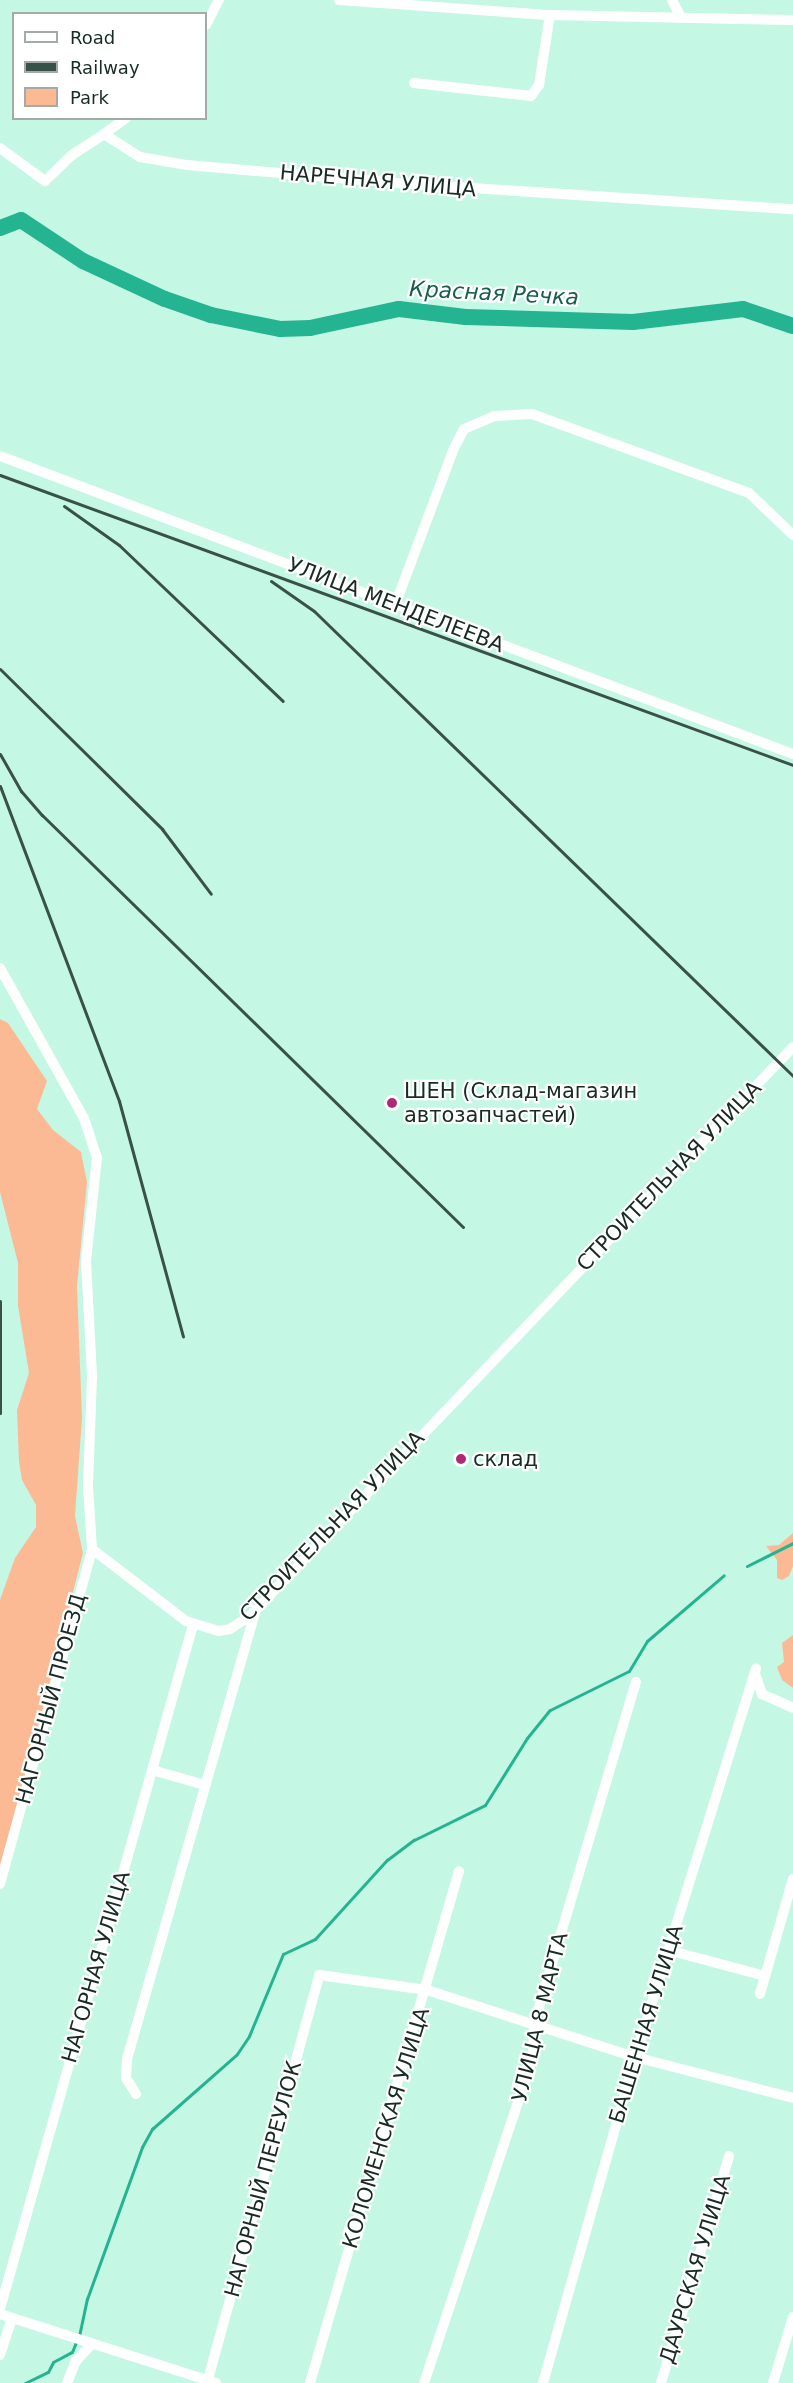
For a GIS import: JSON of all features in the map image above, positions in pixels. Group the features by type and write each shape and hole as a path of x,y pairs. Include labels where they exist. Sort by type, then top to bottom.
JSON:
{"street":[{"path":"207,23 219,0"},
{"path":"339,0 550,15 793,20"},
{"path":"672,0 681,18"},
{"path":"414,83 531,96 539,85 550,15"},
{"path":"0,148 45,181 72,155 123,120"},
{"name":"НАРЕЧНАЯ УЛИЦА","path":"104,134 140,157 187,165 397,183 793,209"},
{"path":"395,605 454,448 464,429 494,416 532,414 749,493 793,535"},
{"name":"УЛИЦА МЕНДЕЛЕЕВА","path":"0,456 793,754"},
{"path":"0,968 84,1118 97,1158 86,1261 92,1377 88,1487 92,1549 194,1625"},
{"name":"СТРОИТЕЛЬНАЯ УЛИЦА","path":"194,1625 230,1629 255,1611 793,1047"},
{"name":"НАГОРНЫЙ ПРОЕЗД","path":"0,1884 92,1549"},
{"path":"136,2094 126,2078 127,2059 255,1611"},
{"name":"НАГОРНАЯ УЛИЦА","path":"0,2309 194,1625"},
{"name":"БАШЕННАЯ УЛИЦА","path":"543,2383 635,2057 756,1668 755,1679 762,1694 793,1708"},
{"name":"УЛИЦА 8 МАРТА","path":"424,2383 533,2058 534,2024 636,1682"},
{"path":"152,1770 205,1785"},
{"name":"КОЛОМЕНСКАЯ УЛИЦА","path":"310,2383 427,1990 459,1871"},
{"path":"760,1994 793,1879"},
{"path":"668,1950 765,1976"},
{"name":"НАГОРНЫЙ ПЕРЕУЛОК","path":"210,2382 320,1975 427,1990"},
{"path":"427,1990 635,2057 793,2098"},
{"name":"ДАУРСКАЯ УЛИЦА","path":"660,2383 729,2156"},
{"path":"0,2314 210,2382"},
{"path":"774,2383 793,2317"},
{"path":"0,2355 12,2319"},
{"path":"67,2383 76,2361 92,2344"}],"green space":[{"path":"0,1019 8,1023 47,1081 37,1109 53,1130 81,1152 87,1182 77,1286 82,1418 75,1516 83,1553 0,1875 0,1600 15,1558 36,1527 36,1505 22,1480 19,1462 17,1410 29,1373 18,1306 18,1263 0,1192"},
{"path":"793,1533 793,1566 789,1576 782,1580 777,1578 777,1560 766,1546 779,1545"},
{"path":"793,1635 793,1688 782,1680 777,1667 784,1662 782,1643"}],"waterway":[{"name":"Красная Речка","path":"0,228 21,220 83,261 165,299 211,315 280,329 310,328 399,309 466,317 633,322 743,309 793,326"},
{"path":"747,1566 793,1543"},
{"path":"79,2336 87,2299 142,2147 152,2129 237,2054 249,2036 283,1954 315,1939 387,1860 414,1840 485,1805 527,1738 550,1710 629,1671 647,1641 724,1575"},
{"path":"25,2383 48,2372 53,2362 72,2352 76,2342"}],"railway":[{"path":"0,475 793,765"},
{"path":"64,506 119,545 283,701"},
{"path":"271,581 314,611 793,1076"},
{"path":"0,669 162,829 211,894"},
{"path":"0,754 21,791 42,815 463,1227"},
{"path":"0,786 119,1101 183,1336"},
{"path":"0,1301 0,1413"}],"place":[{"name":"ШЕН (Склад-магазин автозапчастей)","path":"392,1103"},
{"name":"склад","path":"461,1459"}]}
